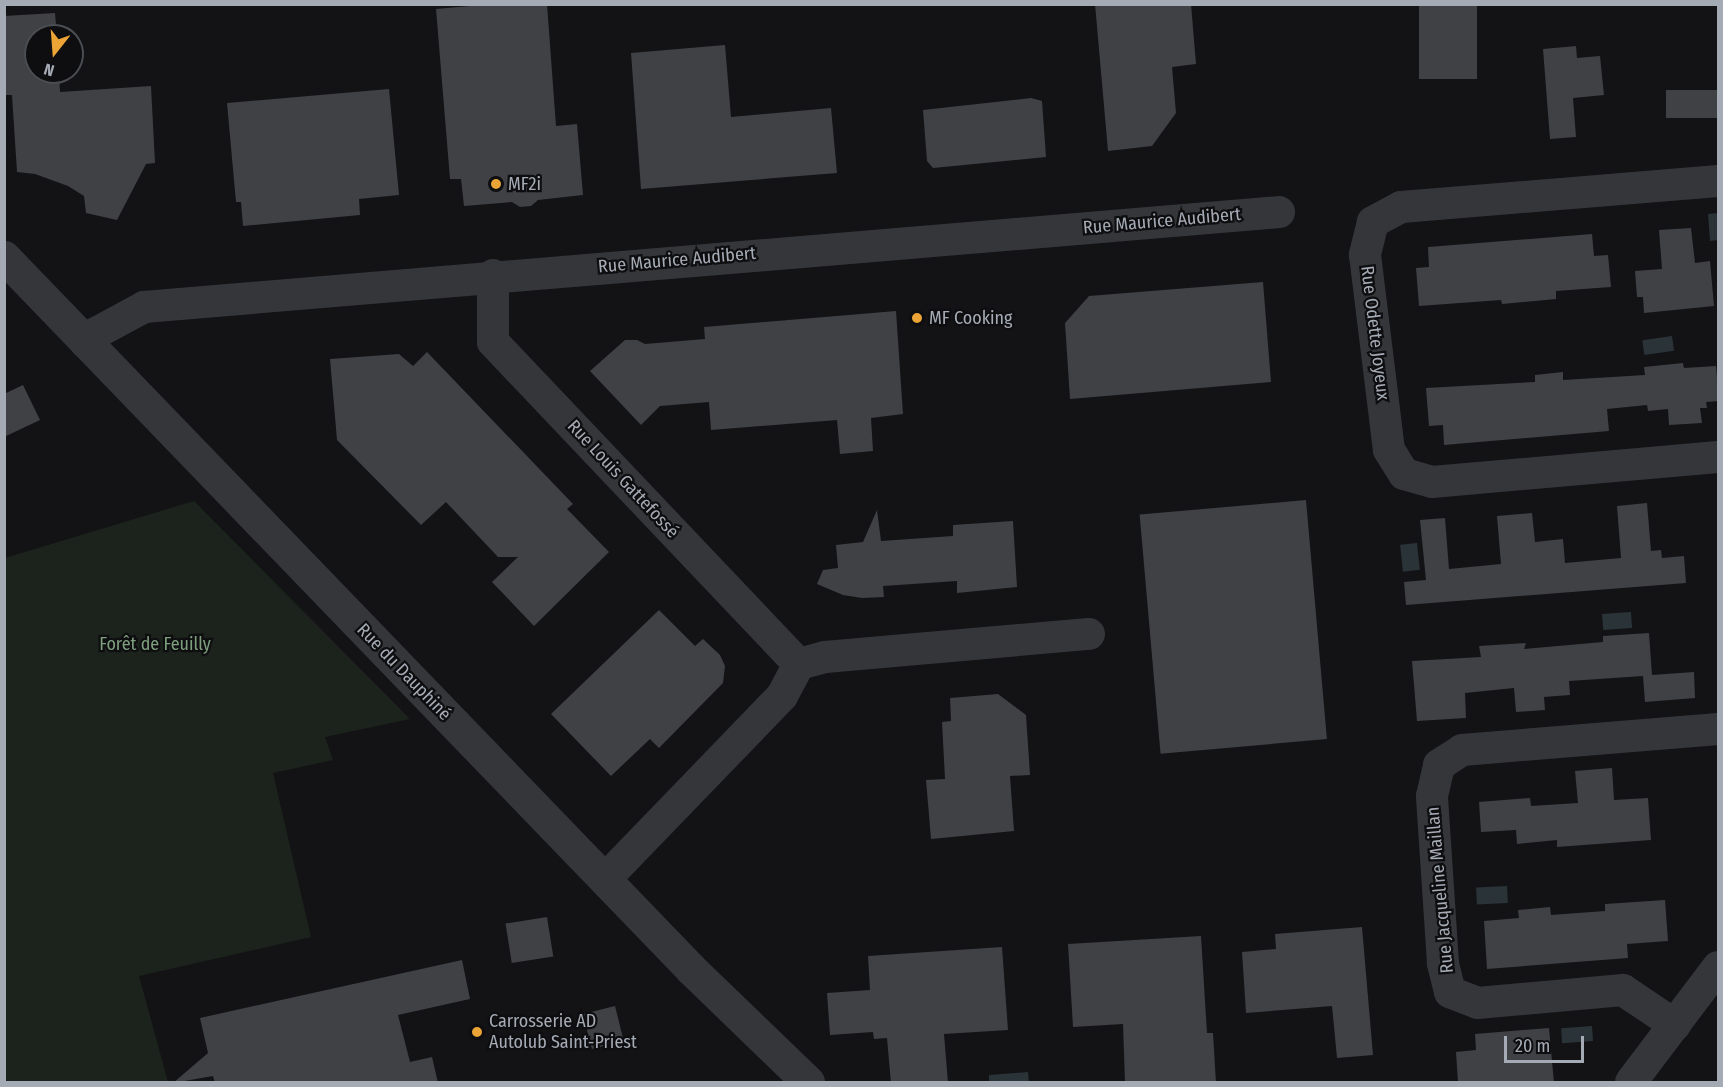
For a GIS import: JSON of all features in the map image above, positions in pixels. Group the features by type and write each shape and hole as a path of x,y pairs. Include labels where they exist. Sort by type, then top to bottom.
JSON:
{"street":[{"name":"Rue Odette Joyeux","path":"1719,181 1401,207 1373,222 1365,255 1389,450 1404,474 1432,482 1719,457"},
{"name":"Rue Maurice Audibert","path":"86,343 96,333 144,307 493,275 1279,212"},
{"name":"Rue du Dauphiné","path":"4,258 691,969 808,1083"},
{"name":"Rue Louis Gattefossé","path":"493,275 494,342 799,664"},
{"path":"605,879 782,696 799,664 825,657 1089,634"},
{"name":"Rue Jacqueline Maillan","path":"1675,1025 1623,990 1478,1003 1450,992 1443,963 1432,796 1439,765 1462,750 1719,729"},
{"path":"1631,1083 1719,967"}],"green space":[{"name":"Forêt de Feuilly","path":"194,501 410,719 325,737 333,760 273,773 311,937 139,976 168,1082 5,1082 5,558"}],"shaded area":[{"path":"1718,213 1718,240 1710,241 1708,214"},
{"path":"1672,336 1674,351 1644,355 1642,340"},
{"path":"1417,543 1420,570 1403,572 1400,545"},
{"path":"1631,612 1632,628 1603,630 1602,614"},
{"path":"1507,886 1508,903 1477,905 1476,888"},
{"path":"1592,1026 1593,1041 1562,1043 1561,1028"},
{"path":"1028,1072 1029,1082 986,1082 989,1081 989,1075"}],"building":[{"path":"493,4 547,4 556,126 577,124 583,195 538,200 531,206 520,207 512,202 464,206 461,179 450,179 436,9"},
{"path":"1095,4 1191,4 1196,64 1172,67 1176,113 1152,146 1108,151"},
{"path":"1419,4 1477,4 1477,79 1419,79"},
{"path":"55,13 56,24 24,24 24,84 60,84 60,92 151,86 155,163 146,164 117,220 86,213 84,196 68,186 35,174 17,172 12,95 4,95 4,16"},
{"path":"725,45 731,117 831,108 837,173 641,189 631,53"},
{"path":"1576,46 1577,58 1600,56 1604,95 1573,98 1576,137 1550,139 1543,49"},
{"path":"389,89 399,195 359,199 360,215 243,226 241,202 236,202 227,103"},
{"path":"1666,90 1718,90 1718,118 1666,118"},
{"path":"1031,98 1042,101 1046,157 933,168 927,161 923,110"},
{"path":"1691,228 1695,263 1710,261 1714,306 1644,313 1643,297 1637,297 1635,271 1662,269 1659,230"},
{"path":"1592,234 1594,256 1608,255 1611,287 1556,291 1556,299 1502,304 1501,300 1419,306 1416,268 1429,267 1428,247"},
{"path":"1263,282 1271,382 1070,399 1065,323 1089,296"},
{"path":"896,311 903,414 871,418 873,451 840,454 837,420 711,430 709,402 660,406 641,425 590,371 625,340 637,340 645,344 705,339 704,327"},
{"path":"427,352 573,504 567,509 609,552 534,626 492,582 518,557 498,557 446,502 421,525 337,440 330,359 399,354 413,366"},
{"path":"1683,363 1684,368 1716,366 1719,401 1706,402 1707,408 1700,408 1702,423 1669,425 1668,409 1648,411 1647,405 1607,409 1609,431 1444,445 1443,425 1429,426 1426,388 1535,382 1535,375 1563,372 1563,380 1645,375 1644,367"},
{"path":"23,385 40,420 4,437 4,394"},
{"path":"1306,500 1327,739 1161,754 1140,515"},
{"path":"1647,503 1651,551 1661,550 1662,558 1684,556 1686,583 1406,605 1404,582 1426,580 1420,520 1445,518 1449,569 1501,564 1497,516 1532,513 1535,542 1563,539 1565,563 1621,558 1617,506"},
{"path":"877,510 881,541 953,536 953,525 1013,521 1017,587 957,593 957,581 883,586 884,597 862,598 843,595 817,584 823,570 838,568 836,545 863,542"},
{"path":"659,610 695,646 703,639 720,655 725,666 723,683 659,748 650,739 611,776 551,714"},
{"path":"1649,633 1652,675 1694,672 1695,698 1645,702 1643,676 1569,681 1570,695 1544,697 1545,710 1516,712 1514,688 1465,693 1466,718 1417,721 1412,661 1481,657 1479,646 1526,643 1524,649 1603,642 1603,636"},
{"path":"998,694 1026,715 1030,775 1010,776 1014,831 931,839 926,780 945,779 942,722 951,721 950,698"},
{"path":"1612,768 1614,800 1648,798 1651,840 1557,847 1557,840 1517,844 1516,830 1481,832 1479,802 1530,798 1531,806 1578,803 1575,771"},
{"path":"1665,900 1668,941 1627,944 1628,958 1487,969 1484,921 1519,918 1518,910 1550,907 1551,915 1605,911 1605,904"},
{"path":"547,917 553,957 512,963 506,924"},
{"path":"1362,927 1373,1055 1337,1058 1332,1006 1246,1013 1242,952 1276,949 1275,934"},
{"path":"1201,936 1207,1033 1213,1033 1216,1083 1125,1083 1123,1024 1073,1027 1068,944"},
{"path":"1002,947 1008,1030 944,1034 948,1083 891,1083 887,1038 874,1039 873,1032 830,1035 827,993 870,990 868,956"},
{"path":"462,960 470,999 398,1015 410,1062 432,1057 438,1083 215,1083 213,1076 173,1083 208,1053 200,1018"},
{"path":"615,1006 624,1041 592,1049 583,1014"},
{"path":"1549,1028 1554,1083 1458,1083 1456,1052 1476,1050 1475,1034"}],"place":[{"name":"MF2i","path":"496,184"},
{"name":"MF Cooking","path":"917,318"},
{"name":"Carrosserie AD Autolub Saint-Priest","path":"477,1032"}]}
